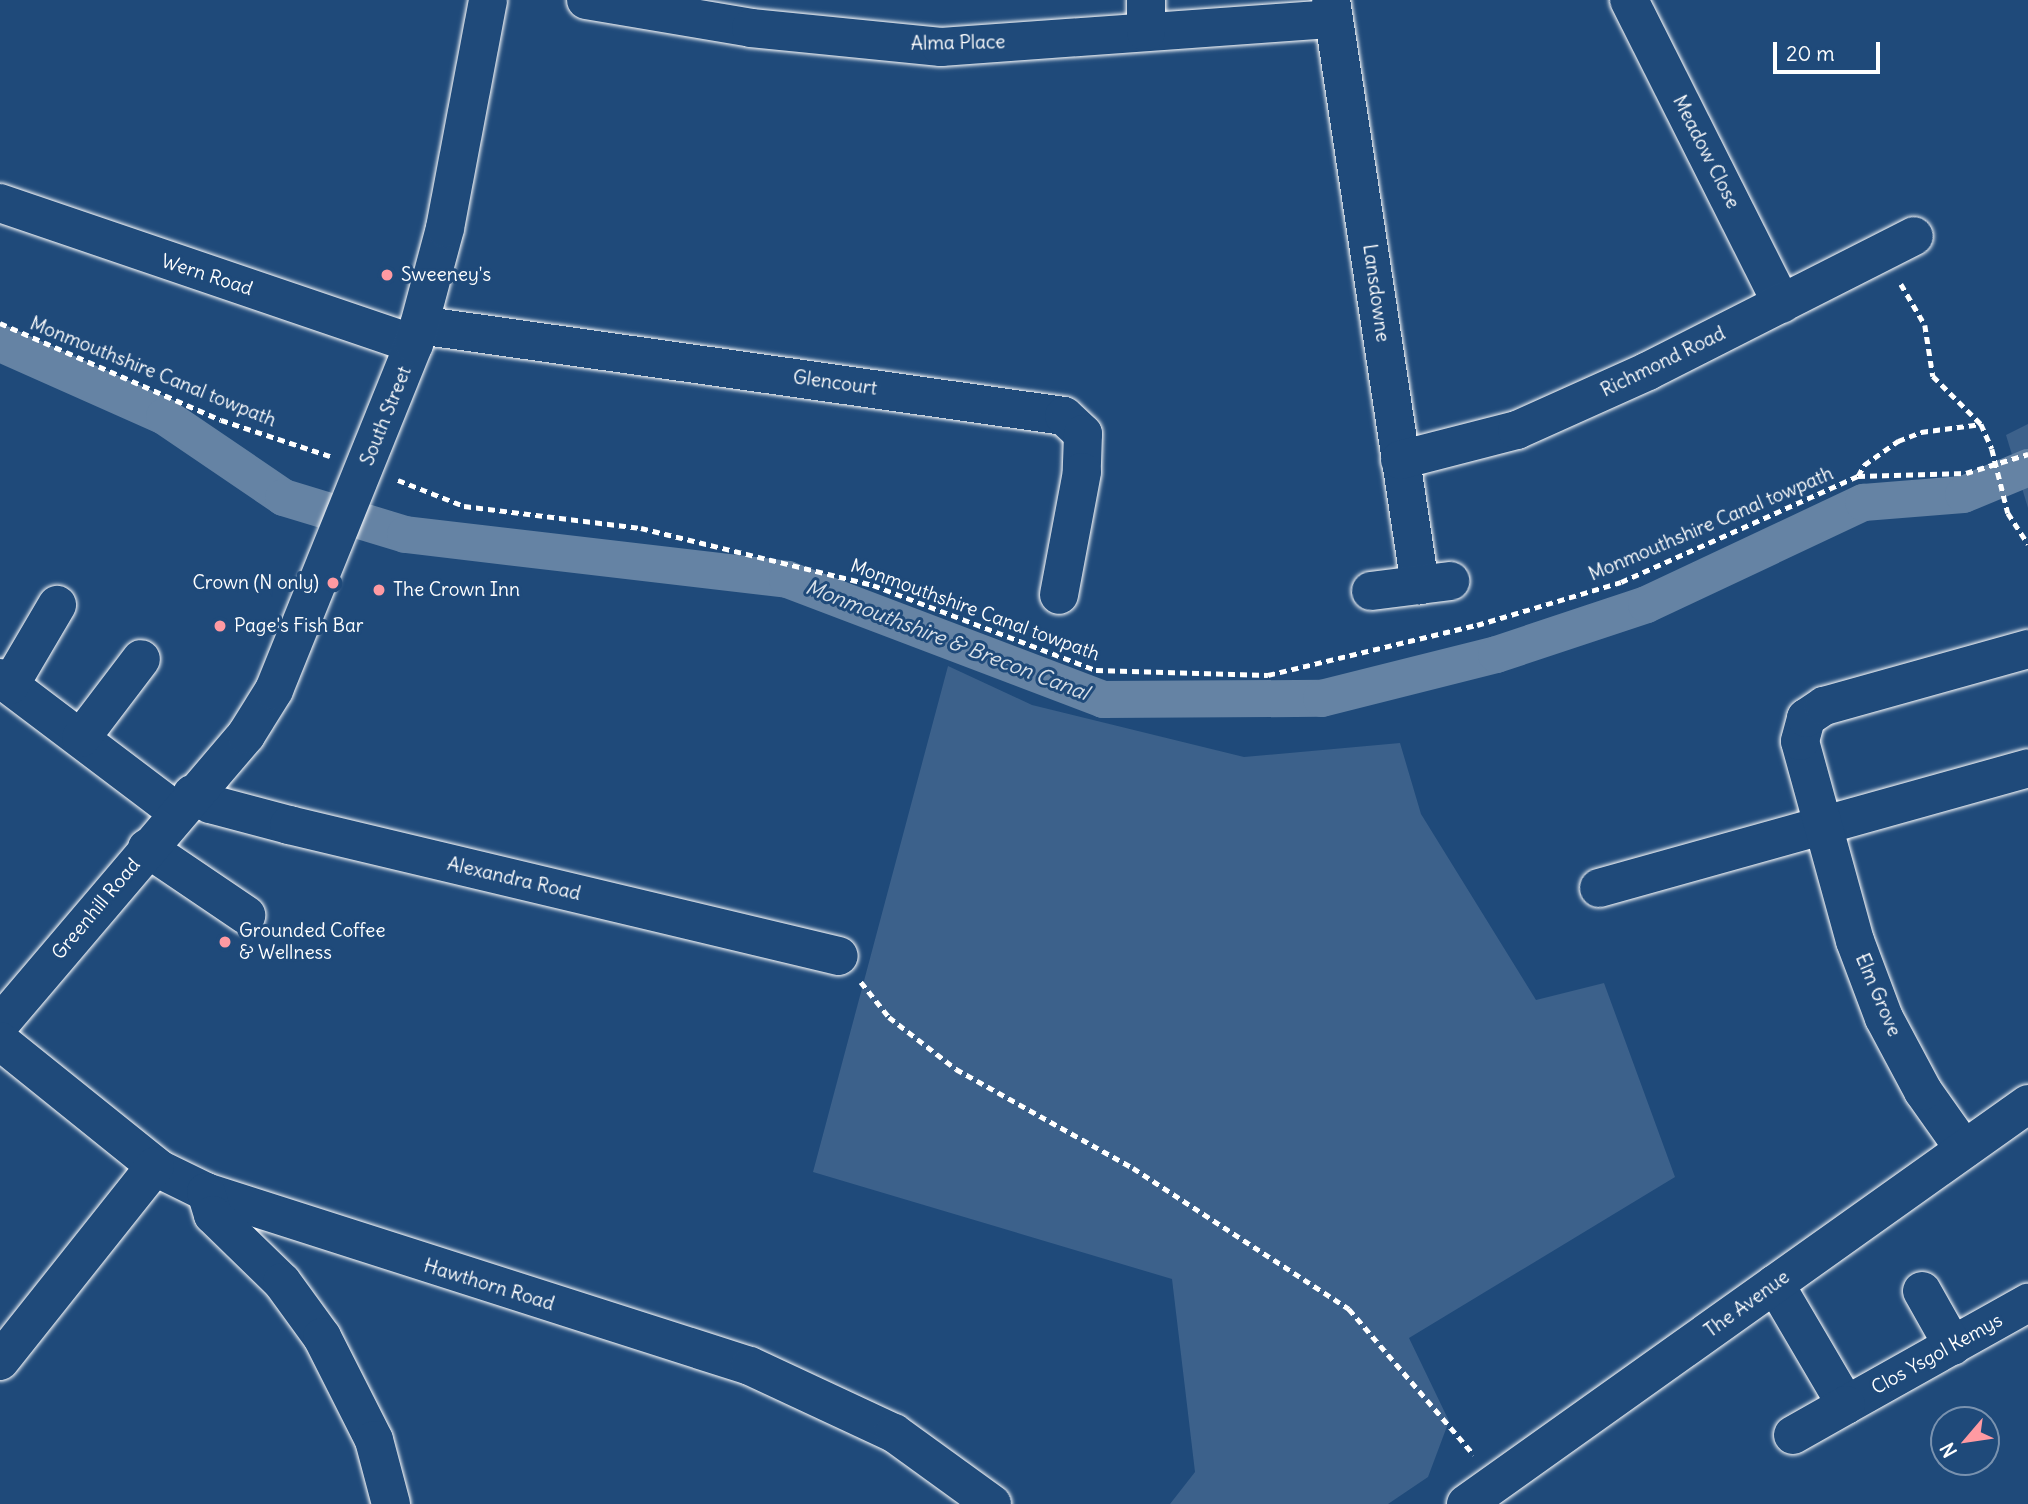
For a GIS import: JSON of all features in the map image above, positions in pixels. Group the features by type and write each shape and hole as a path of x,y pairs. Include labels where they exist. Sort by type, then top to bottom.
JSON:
{"street":[{"name":"South Street","path":"185,803 246,735 274,690 365,468 416,334 445,228 488,0"},
{"name":"Alma Place","path":"586,0 751,28 941,47 1146,16 1332,10"},
{"name":"Meadow Close","path":"1629,0 1782,304"},
{"name":"Lansdowne","path":"1332,10 1401,460 1435,583 1371,591"},
{"name":"Wern Road","path":"0,203 416,334"},
{"name":"Richmond Road","path":"1401,460 1517,430 1782,304 1898,244"},
{"name":"Glencourt","path":"416,334 1064,416 1083,434 1082,472 1059,595"},
{"path":"7,691 57,605"},
{"name":"Elm Grove","path":"1964,1149 1923,1091 1884,1018 1855,941 1800,741 1806,718 1825,706 2028,649"},
{"path":"81,738 141,659"},
{"name":"Alexandra Road","path":"7,691 185,803 210,804 839,956"},
{"path":"1599,888 2028,768"},
{"name":"Greenhill Road","path":"0,1024 185,803"},
{"path":"147,848 246,915"},
{"name":"Hawthorn Road","path":"0,1041 155,1166 206,1192 750,1366 894,1433 992,1504"},
{"name":"The Avenue","path":"1466,1504 2028,1104"},
{"path":"0,1361 155,1166"},
{"path":"206,1192 213,1215 282,1282 322,1337 374,1440 391,1504"},
{"path":"1775,1284 1846,1405"},
{"path":"1922,1291 1953,1346"},
{"name":"Clos Ysgol Kemys","path":"1793,1435 2028,1303"}],"path":[{"path":"1898,244 1925,325 1933,376 1981,424 1992,449 2008,513 2028,544"},
{"name":"Monmouthshire Canal towpath","path":"0,323 221,419 365,468 464,506 641,527 873,585 1096,670 1268,675 1477,625 1621,582 1858,476 1966,474 2028,454"},
{"path":"1858,476 1864,465 1898,441 1921,432 1981,424"},
{"path":"839,956 889,1017 956,1069 1133,1168 1349,1309 1387,1358 1498,1482"}],"shaded area":[{"path":"2028,424 2028,508 2006,435"},
{"path":"948,666 1032,705 1244,757 1400,743 1421,814 1536,1000 1604,983 1675,1177 1409,1338 1449,1421 1428,1477 1388,1504 1170,1504 1195,1472 1172,1279 813,1172"}],"waterway":[{"name":"Monmouthshire & Brecon Canal","path":"0,343 164,416 283,497 405,534 787,579 1103,699 1321,698 1496,654 1646,604 1863,502 1963,494 2028,467"}],"place":[{"name":"Sweeney's","path":"387,275"},
{"name":"Crown (N only)","path":"333,583"},
{"name":"The Crown Inn","path":"379,590"},
{"name":"Page's Fish Bar","path":"220,626"},
{"name":"Grounded Coffee & Wellness","path":"225,942"}]}
